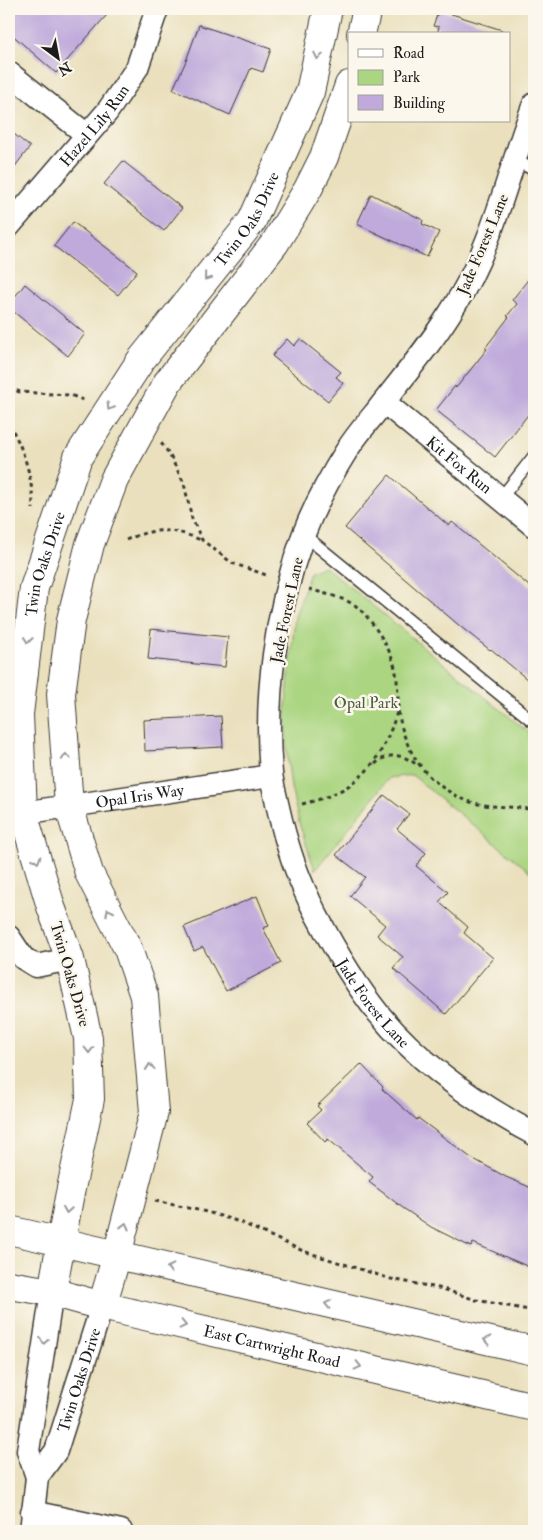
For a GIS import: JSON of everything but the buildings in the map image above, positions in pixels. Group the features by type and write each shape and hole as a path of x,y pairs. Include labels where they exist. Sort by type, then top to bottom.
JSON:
{"street":[{"name":"Hazel Lily Run","path":"9,226 107,112 137,68 157,9"},
{"name":"Twin Oaks Drive","path":"31,1521 37,1477 28,1451 68,1198 90,1099 88,1038 70,959 16,814 19,714 34,588 78,457 141,360 252,221 310,92 328,9"},
{"path":"362,32 367,9"},
{"path":"9,73 87,135"},
{"name":"Twin Oaks Drive","path":"37,1477 56,1451 117,1255 154,1112 144,996 128,948 89,873 70,806 61,694 71,620 90,544 114,480 168,383 280,236 308,189 324,157 348,88"},
{"name":"Jade Forest Lane","path":"534,104 525,165 491,230 476,267 456,304 430,342 348,448 325,489 304,535 289,582 274,647 269,721 271,776 285,840 304,891 342,962 379,1013 416,1052 451,1082 500,1116 534,1134"},
{"name":"Kit Fox Run","path":"384,402 534,526"},
{"name":"Opal Iris Way","path":"16,814 271,776"},
{"path":"9,937 23,958 36,966 70,959"},
{"path":"9,1230 534,1351"},
{"name":"East Cartwright Road","path":"9,1285 52,1292 102,1306 534,1407"},
{"path":"31,1521 121,1531"}],"lane":[{"path":"501,498 534,456"},
{"path":"304,535 534,722"}],"path":[{"path":"9,388 20,392 70,395 86,401 106,413"},
{"path":"9,424 23,451 32,484 33,516"},
{"path":"140,433 160,442 168,452 184,483 192,519 202,540"},
{"path":"126,540 140,534 169,531 182,532 202,540 232,563 275,578"},
{"path":"304,587 354,605 363,612 374,626 386,645 392,660 397,680 398,708 408,746 419,766 432,781 464,800 480,804 534,810"},
{"path":"369,769 391,734 398,708"},
{"path":"302,804 341,791 386,756 394,755 407,758 419,766"},
{"path":"147,1199 207,1212 240,1222 303,1251 391,1279 443,1289 476,1300 534,1311"}],"green space":[{"name":"Opal Park","path":"324,566 534,737 534,875 412,775 389,778 315,870 300,826 291,788 287,754 286,706 295,617 310,572"}]}
